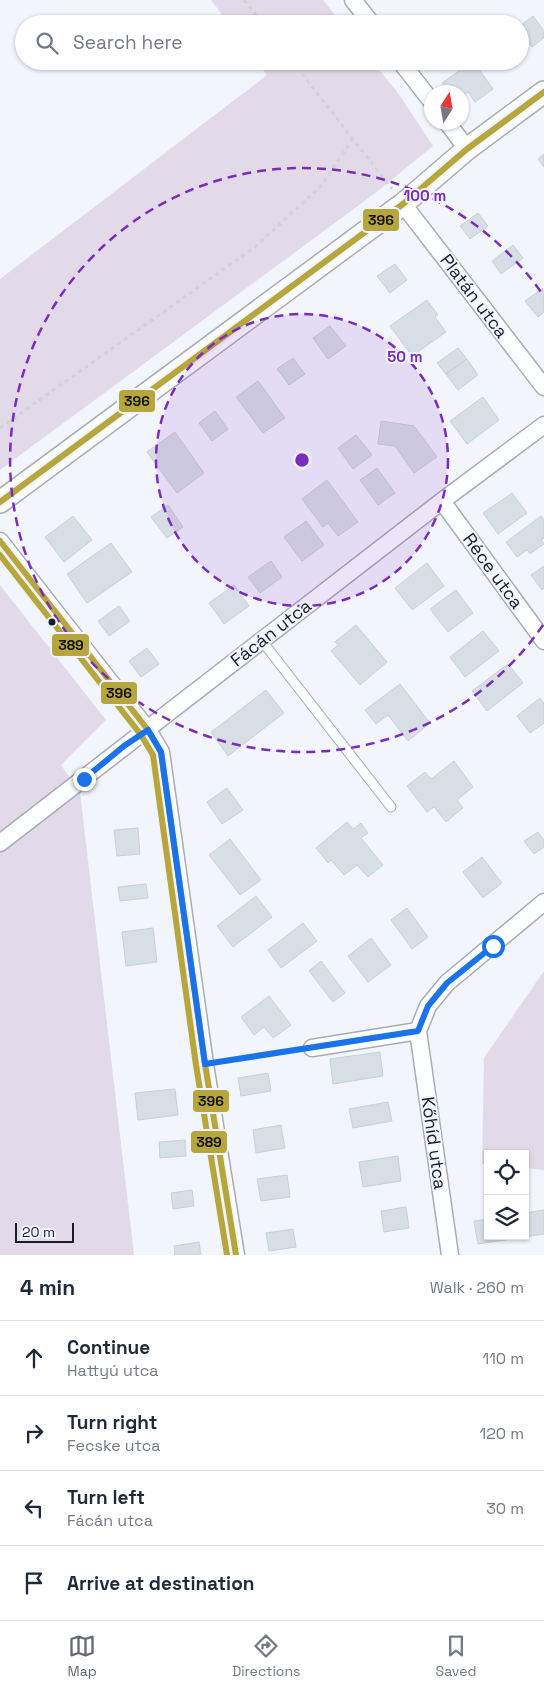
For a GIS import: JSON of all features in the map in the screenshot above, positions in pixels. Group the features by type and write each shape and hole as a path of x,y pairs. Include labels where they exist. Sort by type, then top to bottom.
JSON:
{"street":[{"path":"353,0 365,15"},
{"path":"407,70 424,92"},
{"path":"0,502 403,204 467,149 544,92"},
{"path":"453,130 467,149"},
{"name":"Platán utca","path":"403,204 544,388"},
{"name":"Fácán utca","path":"0,843 442,500 544,425"},
{"name":"Réce utca","path":"442,500 544,641"},
{"path":"0,541 148,730 161,752 205,1064 236,1255"},
{"path":"312,1048 418,1031 428,1006 447,983 544,902"},
{"name":"Kőhíd utca","path":"418,1031 450,1255"}],"lane":[{"path":"262,641 392,806"}],"path":[{"path":"244,0 256,15"},
{"path":"299,70 403,204"},
{"path":"0,428 255,247 320,187 353,139"},
{"path":"205,1064 312,1048"}],"shaded area":[{"path":"211,0 323,0 335,15 222,15"},
{"path":"263,70 379,70 398,93 433,146 374,194 0,470 0,279 267,75"},
{"path":"0,585 106,720 61,765 80,792 134,1255 0,1255"},
{"path":"544,971 544,1170 529,1168 529,1150 484,1150 484,1164 482,1164 484,1058"}],"building":[{"path":"533,16 544,31 544,38 532,47 529,43 529,19"},
{"path":"460,70 479,70 493,89 475,102 469,93 469,85 444,85 442,83"},
{"path":"544,154 544,167 538,159"},
{"path":"478,213 488,226 470,239 460,226"},
{"path":"513,245 523,258 501,274 492,261"},
{"path":"395,264 407,280 390,293 377,276"},
{"path":"543,288 544,312 538,317 525,301"},
{"path":"427,300 438,315 435,317 446,332 412,356 390,326"},
{"path":"330,326 346,346 328,359 313,338"},
{"path":"458,348 467,359 446,374 437,363"},
{"path":"293,358 305,374 289,385 277,369"},
{"path":"467,359 478,375 458,390 446,374"},
{"path":"258,381 285,418 263,433 236,397"},
{"path":"483,397 499,420 467,444 450,421"},
{"path":"215,411 228,429 212,441 199,423"},
{"path":"381,421 414,426 437,457 414,473 395,446 378,444"},
{"path":"175,432 204,473 177,493 147,452"},
{"path":"356,435 372,455 353,469 338,448"},
{"path":"377,468 395,493 378,505 360,480"},
{"path":"327,480 358,522 338,536 328,523 323,527 302,499"},
{"path":"512,493 527,513 498,534 483,513"},
{"path":"168,505 183,527 167,538 151,517"},
{"path":"73,516 92,540 64,562 45,537"},
{"path":"541,516 544,520 544,538 541,539 544,544 530,554 527,550 517,557 506,542"},
{"path":"306,521 324,545 302,561 284,537"},
{"path":"111,543 132,572 87,603 67,574"},
{"path":"271,561 282,577 260,593 248,577"},
{"path":"427,563 444,586 412,610 395,588"},
{"path":"544,566 544,588 542,590 531,575"},
{"path":"234,585 249,606 224,624 209,603"},
{"path":"456,590 473,613 448,632 430,609"},
{"path":"119,606 130,621 109,636 98,621"},
{"path":"356,625 387,662 360,685 331,651 338,645 335,642"},
{"path":"483,631 499,651 465,677 450,657"},
{"path":"147,648 159,664 141,677 129,661"},
{"path":"508,664 523,683 487,711 472,691"},
{"path":"400,684 430,723 408,741 388,715 376,724 365,710"},
{"path":"266,690 284,713 228,756 211,732"},
{"path":"540,698 544,703 544,723 530,733 517,716"},
{"path":"454,761 473,787 457,800 463,808 446,822 434,807 427,812 407,786 425,772 431,779"},
{"path":"227,788 243,810 222,824 207,802"},
{"path":"347,822 353,829 361,823 368,833 361,838 383,865 368,877 357,865 344,875 331,860 328,863 316,848"},
{"path":"138,828 140,854 117,856 114,830"},
{"path":"538,832 544,840 544,847 534,854 524,841"},
{"path":"230,839 261,880 240,895 209,855"},
{"path":"482,857 502,883 483,898 463,872"},
{"path":"146,884 148,898 120,901 118,887"},
{"path":"256,896 272,917 233,947 217,926"},
{"path":"407,908 428,937 412,949 391,920"},
{"path":"303,923 317,941 281,968 268,950"},
{"path":"153,928 157,962 126,966 122,932"},
{"path":"371,938 391,965 368,982 348,956"},
{"path":"321,961 345,993 333,1002 309,971"},
{"path":"269,996 291,1025 273,1038 264,1027 254,1035 241,1017"},
{"path":"380,1052 383,1076 333,1084 330,1059"},
{"path":"268,1073 271,1091 241,1096 238,1078"},
{"path":"175,1089 178,1115 138,1120 135,1093"},
{"path":"388,1102 392,1121 353,1128 349,1109"},
{"path":"281,1125 285,1148 256,1153 253,1130"},
{"path":"185,1140 186,1156 160,1158 159,1142"},
{"path":"398,1156 401,1181 363,1187 359,1162"},
{"path":"287,1175 290,1197 261,1201 257,1179"},
{"path":"192,1190 194,1206 173,1209 171,1193"},
{"path":"406,1207 409,1228 384,1232 381,1211"},
{"path":"544,1210 544,1234 529,1236 529,1212"},
{"path":"484,1220 484,1240 504,1240 478,1244 474,1221"},
{"path":"293,1229 296,1247 269,1251 266,1233"},
{"path":"199,1242 201,1255 175,1255 174,1246"}],"transit line":[{"name":"396","path":"0,502 403,204 467,149 544,92"},
{"name":"396","path":"0,541 148,730 161,752 205,1064 236,1255"},
{"name":"389","path":"0,555 141,735 153,755 196,1065 227,1255"}],"route":[{"path":"84,779 124,746 148,730 161,752 205,1064 418,1031 428,1006 447,983 493,946"}]}
